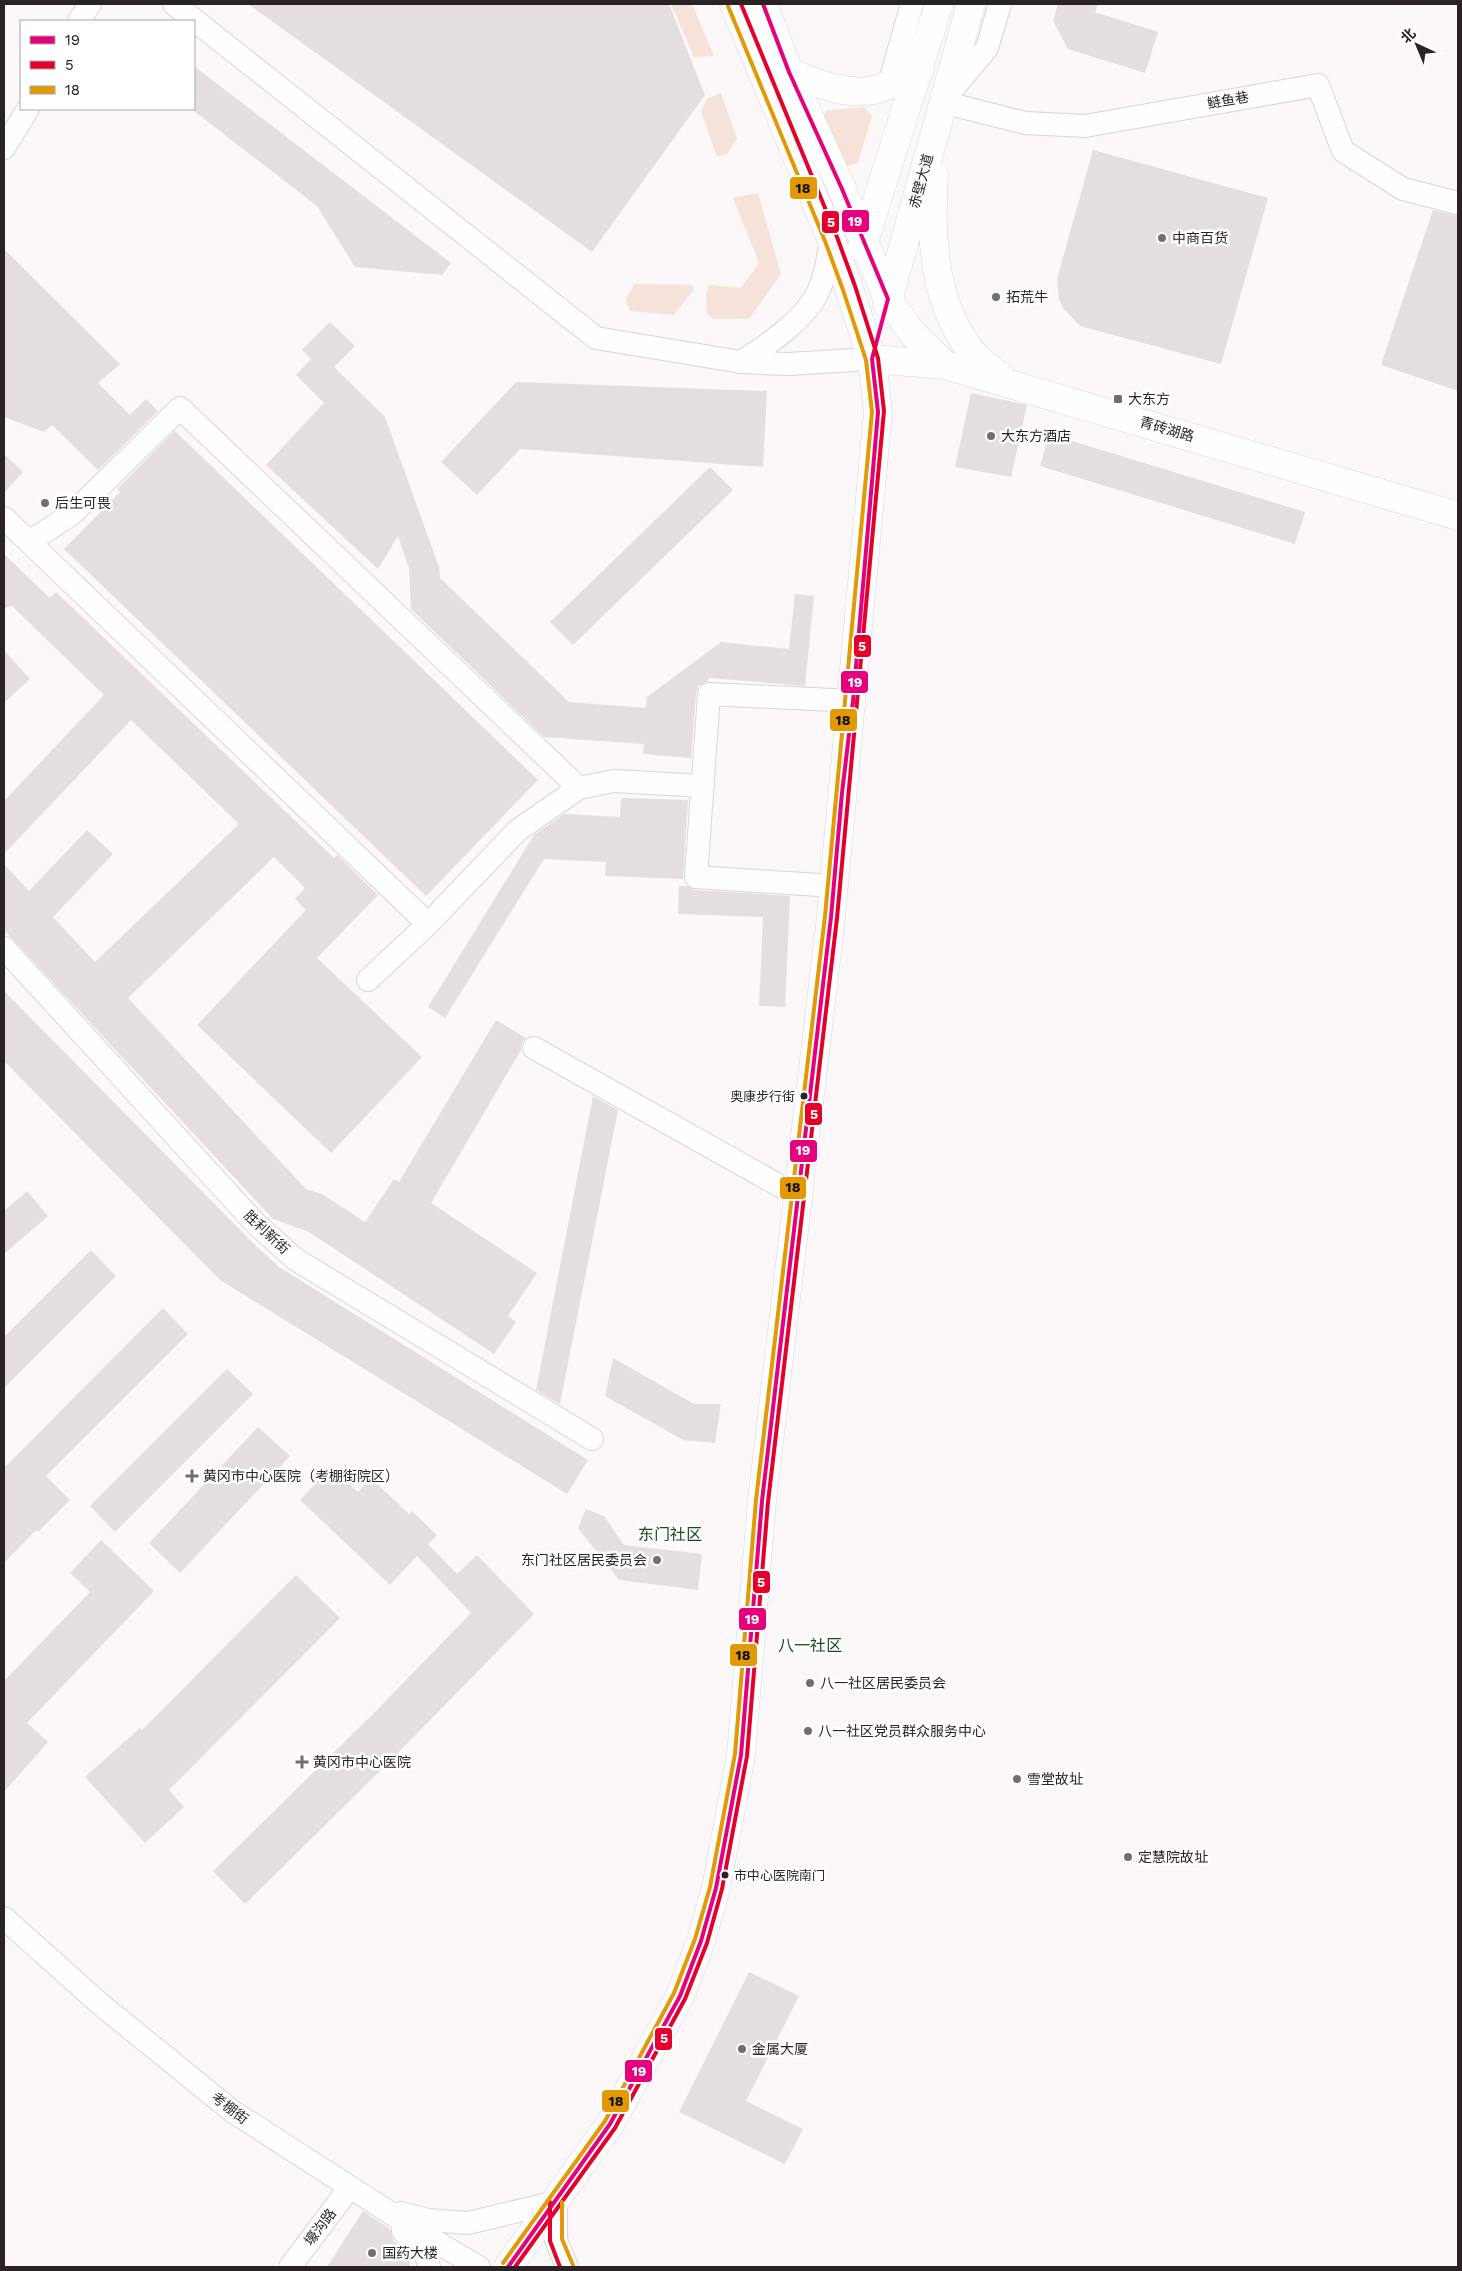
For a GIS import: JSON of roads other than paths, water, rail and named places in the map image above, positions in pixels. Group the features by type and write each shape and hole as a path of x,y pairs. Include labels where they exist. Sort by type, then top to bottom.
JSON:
{"main road":[{"path":"508,2267 610,2124 680,1996 701,1942 716,1888 741,1755 762,1501 834,886 853,701 878,412 872,359 831,239 734,4"},
{"path":"763,4 789,72 888,299 912,333 945,365"},
{"path":"849,288 920,70 939,4"},
{"name":"赤壁大道","path":"872,359 971,4"},
{"path":"789,72 824,87 855,91 882,88 920,70"},
{"path":"940,112 932,212 938,281 956,328 978,359 1008,383"},
{"name":"青砖湖路","path":"872,359 945,365 1458,516"}],"street":[{"path":"80,20 90,4"},
{"path":"174,4 194,20"},
{"path":"889,84 912,4"},
{"path":"940,112 987,48 1000,4"},
{"path":"195,21 596,338 742,362 788,364 872,359"},
{"name":"鲢鱼巷","path":"940,112 1025,123 1084,126 1318,84 1343,151 1403,189 1458,203"},
{"path":"4,148 27,110"},
{"path":"742,362 779,336 797,320 818,294 827,268 831,239"},
{"path":"29,542 72,514 180,408 579,788"},
{"path":"4,518 428,924"},
{"path":"834,886 696,878 709,694 853,701"},
{"path":"368,980 428,924 518,830 579,788 614,781 703,786"},
{"name":"胜利新街","path":"4,948 256,1224 295,1259 592,1439"},
{"path":"534,1048 798,1196"},
{"name":"考棚街","path":"4,1918 99,2003 232,2111 380,2207 479,2267"},
{"name":"壕沟路","path":"290,2267 350,2187"},
{"path":"380,2207 428,2220 468,2223 556,2202 556,2240 567,2267"},
{"path":"380,2207 426,2255 429,2267"}],"place":[{"name":"中商百货","path":"1162,238"},
{"name":"拓荒牛","path":"996,297"},
{"name":"大东方","path":"1118,399"},
{"name":"大东方酒店","path":"991,436"},
{"name":"后生可畏","path":"45,503"},
{"name":"奥康步行街","path":"804,1096"},
{"name":"黄冈市中心医院（考棚街院区）","path":"192,1476"},
{"name":"东门社区居民委员会","path":"657,1560"},
{"name":"八一社区居民委员会","path":"810,1683"},
{"name":"八一社区党员群众服务中心","path":"808,1731"},
{"name":"黄冈市中心医院","path":"302,1762"},
{"name":"雪堂故址","path":"1017,1779"},
{"name":"定慧院故址","path":"1128,1857"},
{"name":"市中心医院南门","path":"725,1875"},
{"name":"金属大厦","path":"742,2049"},
{"name":"国药大楼","path":"372,2253"}],"district":[{"name":"东门社区","path":"670,1534"},
{"name":"八一社区","path":"810,1645"}]}
